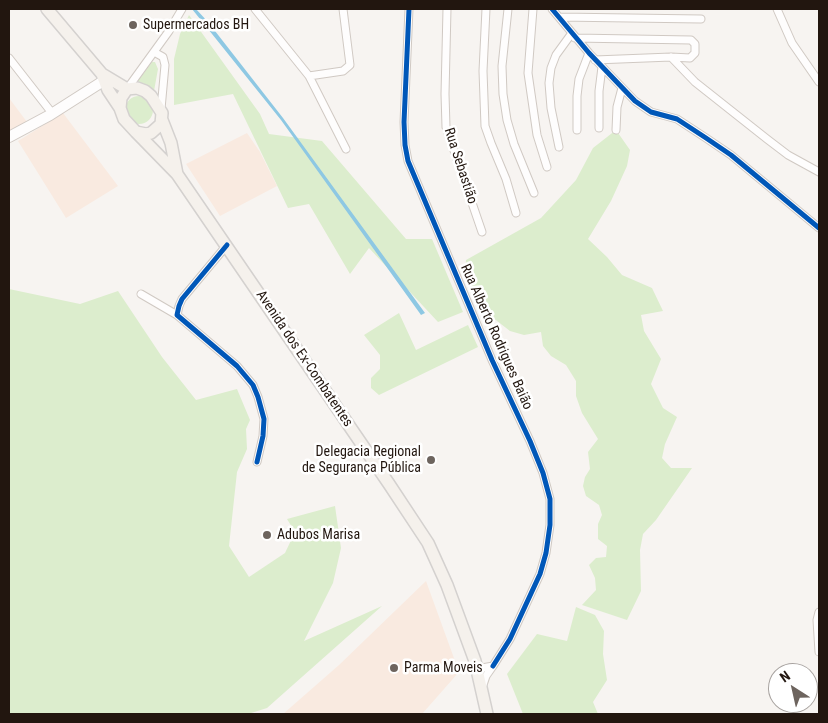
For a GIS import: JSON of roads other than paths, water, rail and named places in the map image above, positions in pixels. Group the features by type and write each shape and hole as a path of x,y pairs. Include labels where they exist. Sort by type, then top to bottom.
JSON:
{"main road":[{"path":"46,10 104,82 120,108 124,119 136,132 146,134 159,128 162,115 155,101 145,91 137,88 127,89 104,82"},
{"path":"120,108 121,98 127,89"},
{"name":"Avenida dos Ex-Combatentes","path":"162,115 171,143 177,174"},
{"name":"Avenida dos Ex-Combatentes","path":"136,132 177,174 428,543 447,585 475,660 487,714"}],"street":[{"path":"127,89 182,9"},
{"path":"256,9 309,76 346,149"},
{"path":"309,76 343,70 350,66 343,9"},
{"name":"Rua Alberto Rodrigues Baião","path":"409,9 404,122 408,161 492,360 530,441 543,473 550,499 550,525 546,553 540,574 510,639 486,676 482,688"},
{"name":"Rua Sebastião","path":"447,9 446,127 482,232"},
{"path":"486,9 483,71 485,126 506,179 516,212"},
{"path":"508,9 502,66 503,94 507,120 514,144 534,193"},
{"path":"534,9 528,73 537,136 547,167"},
{"path":"552,9 595,60 643,108 677,119 687,125 731,155 819,228"},
{"path":"777,9 792,43 819,82"},
{"path":"559,17 701,19"},
{"path":"574,35 691,40 695,44 695,53 687,58 595,60"},
{"path":"559,147 549,83 551,68 556,55 574,35"},
{"path":"154,52 158,53 164,60 162,115"},
{"path":"577,130 579,80 589,53"},
{"path":"671,57 695,82 767,139 788,155 819,172"},
{"path":"9,58 52,113"},
{"path":"599,128 599,91 602,67"},
{"path":"9,137 104,82"},
{"path":"616,130 617,107 622,88"},
{"path":"177,315 178,306 182,299 227,245"},
{"path":"142,294 177,315 238,366 253,385 264,419 263,436 257,462"},
{"path":"819,612 817,620 819,652"},
{"path":"475,660 482,668 493,666"}],"water":[{"path":"192,9 196,9 208,22 283,118 425,313 421,315 281,120"}],"place":[{"name":"Supermercados BH","path":"133,25"},
{"name":"Delegacia Regional de Segurança Pública","path":"431,460"},
{"name":"Adubos Marisa","path":"267,535"},
{"name":"Parma Moveis","path":"394,668"}]}
